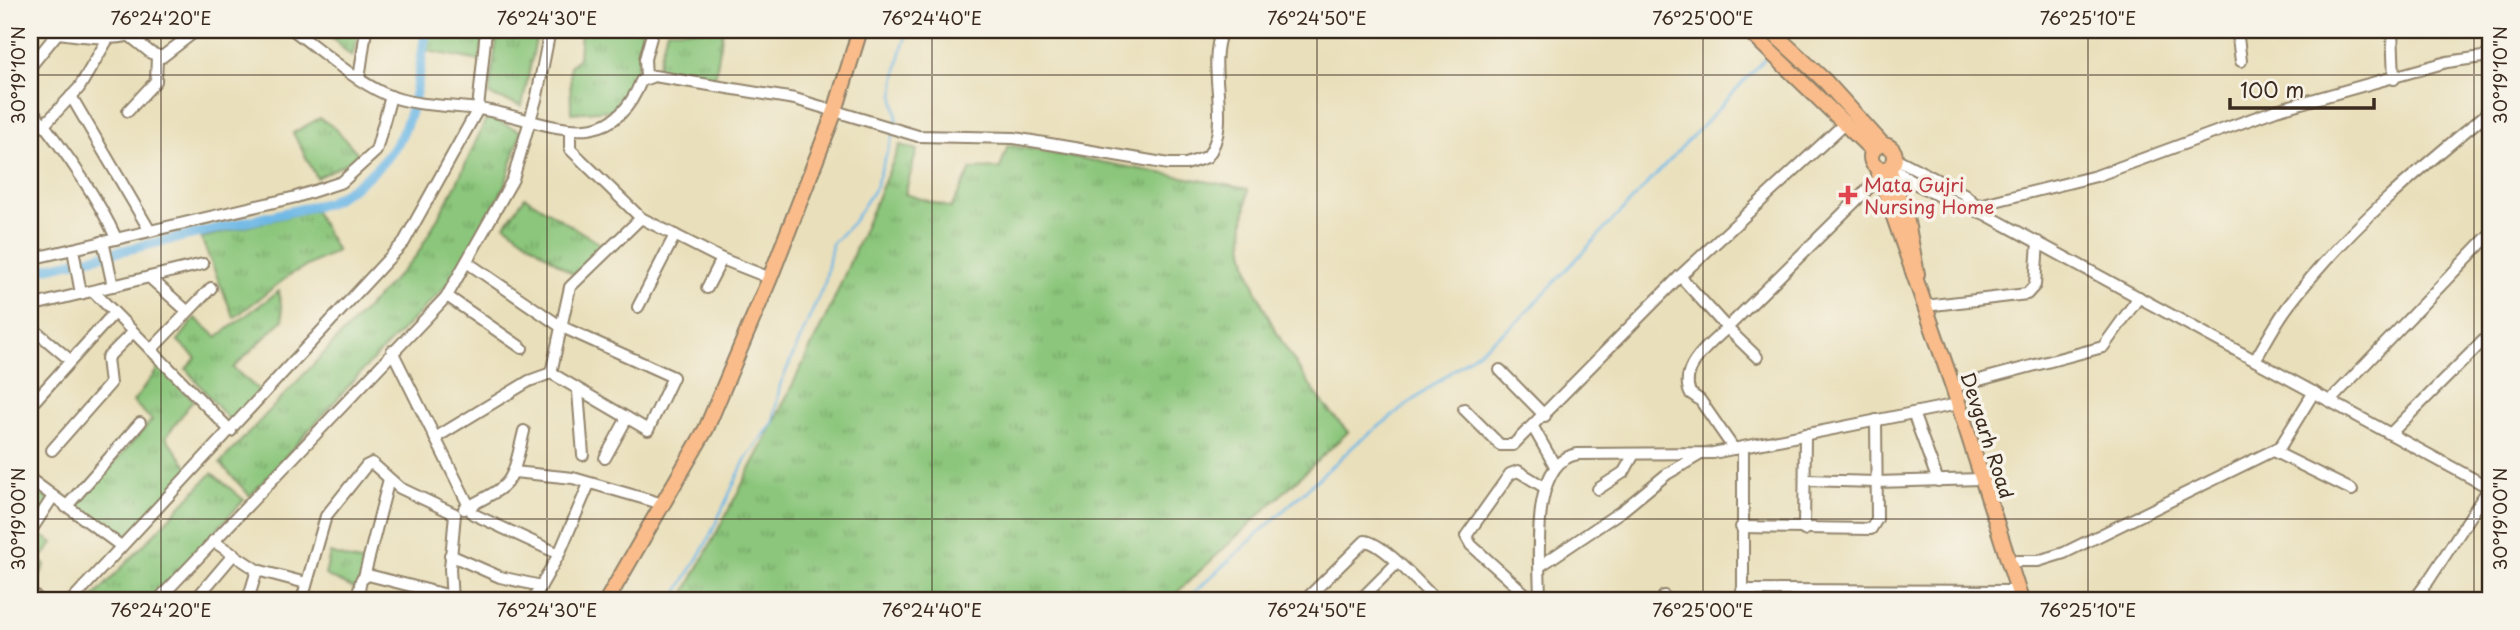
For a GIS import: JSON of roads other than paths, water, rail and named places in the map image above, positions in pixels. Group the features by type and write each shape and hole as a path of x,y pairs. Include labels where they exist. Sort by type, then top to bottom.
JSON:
{"main road":[{"path":"607,600 706,429 770,278 835,111 860,30"},
{"path":"1748,30 1844,124 1878,148 1893,151 1886,167"},
{"path":"1770,30 1803,59 1878,148"},
{"name":"Devgarh Road","path":"1878,148 1871,158 1886,167 1917,282 2019,595"}],"street":[{"path":"157,57 166,54 197,30"},
{"path":"293,30 359,79 391,96 478,109 570,130 590,128 615,119 629,108 646,77 645,59 653,30"},
{"path":"359,79 366,30"},
{"path":"72,600 404,242 478,109 486,30"},
{"path":"158,600 447,296 513,179 527,122 537,96 550,30"},
{"path":"646,77 795,99 903,133 1014,138 1144,162 1186,164 1207,157 1218,140 1214,56 1222,30"},
{"path":"2237,30 2241,61"},
{"path":"2392,30 2394,79"},
{"path":"30,67 59,32 109,37 135,33 157,57 156,80 128,111"},
{"path":"44,125 71,96 109,37"},
{"path":"1982,209 2096,176 2276,110 2447,62 2490,56"},
{"path":"71,96 150,231"},
{"path":"30,260 296,197 342,182 376,151 391,96"},
{"path":"30,107 108,220 116,238"},
{"path":"2255,360 2288,307 2336,251 2408,178 2490,111"},
{"path":"1464,409 1500,446 1513,445 1545,416 1680,276 1844,124"},
{"path":"570,130 570,149 641,218 722,259 770,278"},
{"path":"2019,595 1742,595 1738,448 1700,400 1688,390 1696,356 1886,167 1939,197 1982,209 2490,488 2429,580 2418,595 2408,600"},
{"path":"551,373 570,287 641,218"},
{"path":"2330,401 2490,234"},
{"path":"638,307 675,235"},
{"path":"103,241 113,286"},
{"path":"1925,306 2027,294 2035,285 2038,242"},
{"path":"73,249 81,294"},
{"path":"707,288 722,259"},
{"path":"468,263 560,326 673,377 648,430 551,373"},
{"path":"30,306 203,264"},
{"path":"1680,276 1757,357"},
{"path":"149,277 187,311"},
{"path":"151,350 211,288"},
{"path":"93,291 231,431"},
{"path":"447,296 522,348"},
{"path":"1953,387 2103,347 2139,297"},
{"path":"30,406 114,313"},
{"path":"30,326 70,360"},
{"path":"52,450 110,384 107,358 133,332"},
{"path":"2390,434 2490,334"},
{"path":"392,351 468,507 479,519 559,554"},
{"path":"1500,370 1545,416"},
{"path":"435,438 529,380 551,373"},
{"path":"578,391 583,455"},
{"path":"2008,561 2038,561 2064,553 2273,451 2285,442 2314,392"},
{"path":"1540,600 1544,487 1555,466 1573,455 1704,453 1958,404"},
{"path":"1913,413 1938,481"},
{"path":"604,458 627,418"},
{"path":"1741,527 1871,529 1877,519 1876,420"},
{"path":"66,507 140,423"},
{"path":"1533,427 1555,466"},
{"path":"455,514 498,493 514,472 524,431"},
{"path":"1804,530 1805,434"},
{"path":"2273,451 2352,490"},
{"path":"1540,566 1623,510 1667,474 1704,453"},
{"path":"1598,489 1624,472 1634,454"},
{"path":"302,600 326,516 366,466 375,464 400,488 455,514"},
{"path":"1532,600 1471,545 1466,536 1510,474 1518,471 1544,487"},
{"path":"514,472 564,477 663,504"},
{"path":"357,600 389,479"},
{"path":"1805,480 1877,482 1981,479"},
{"path":"30,480 121,546"},
{"path":"533,600 559,554 589,484"},
{"path":"30,532 52,498"},
{"path":"364,577 373,575 429,596 452,598 450,555 455,514"},
{"path":"213,541 257,570 306,583"},
{"path":"1304,600 1365,541 1371,542 1397,563 1436,600"},
{"path":"195,600 234,554"},
{"path":"450,555 500,577 541,586"},
{"path":"1360,600 1397,563"},
{"path":"248,600 257,570"},
{"path":"30,593 40,600"}],"waterway":[{"path":"30,272 327,203 355,186 376,169 403,132 417,87 426,30"},
{"path":"896,125 896,80 909,30"},
{"path":"1784,38 1791,30"},
{"path":"1186,600 1357,443 1517,322 1768,56"},
{"path":"673,600 708,540 745,460 773,423 780,385 825,282 832,244 853,222 875,188 894,132"}],"place":[{"name":"Mata Gujri Nursing Home","path":"1848,195"}]}
